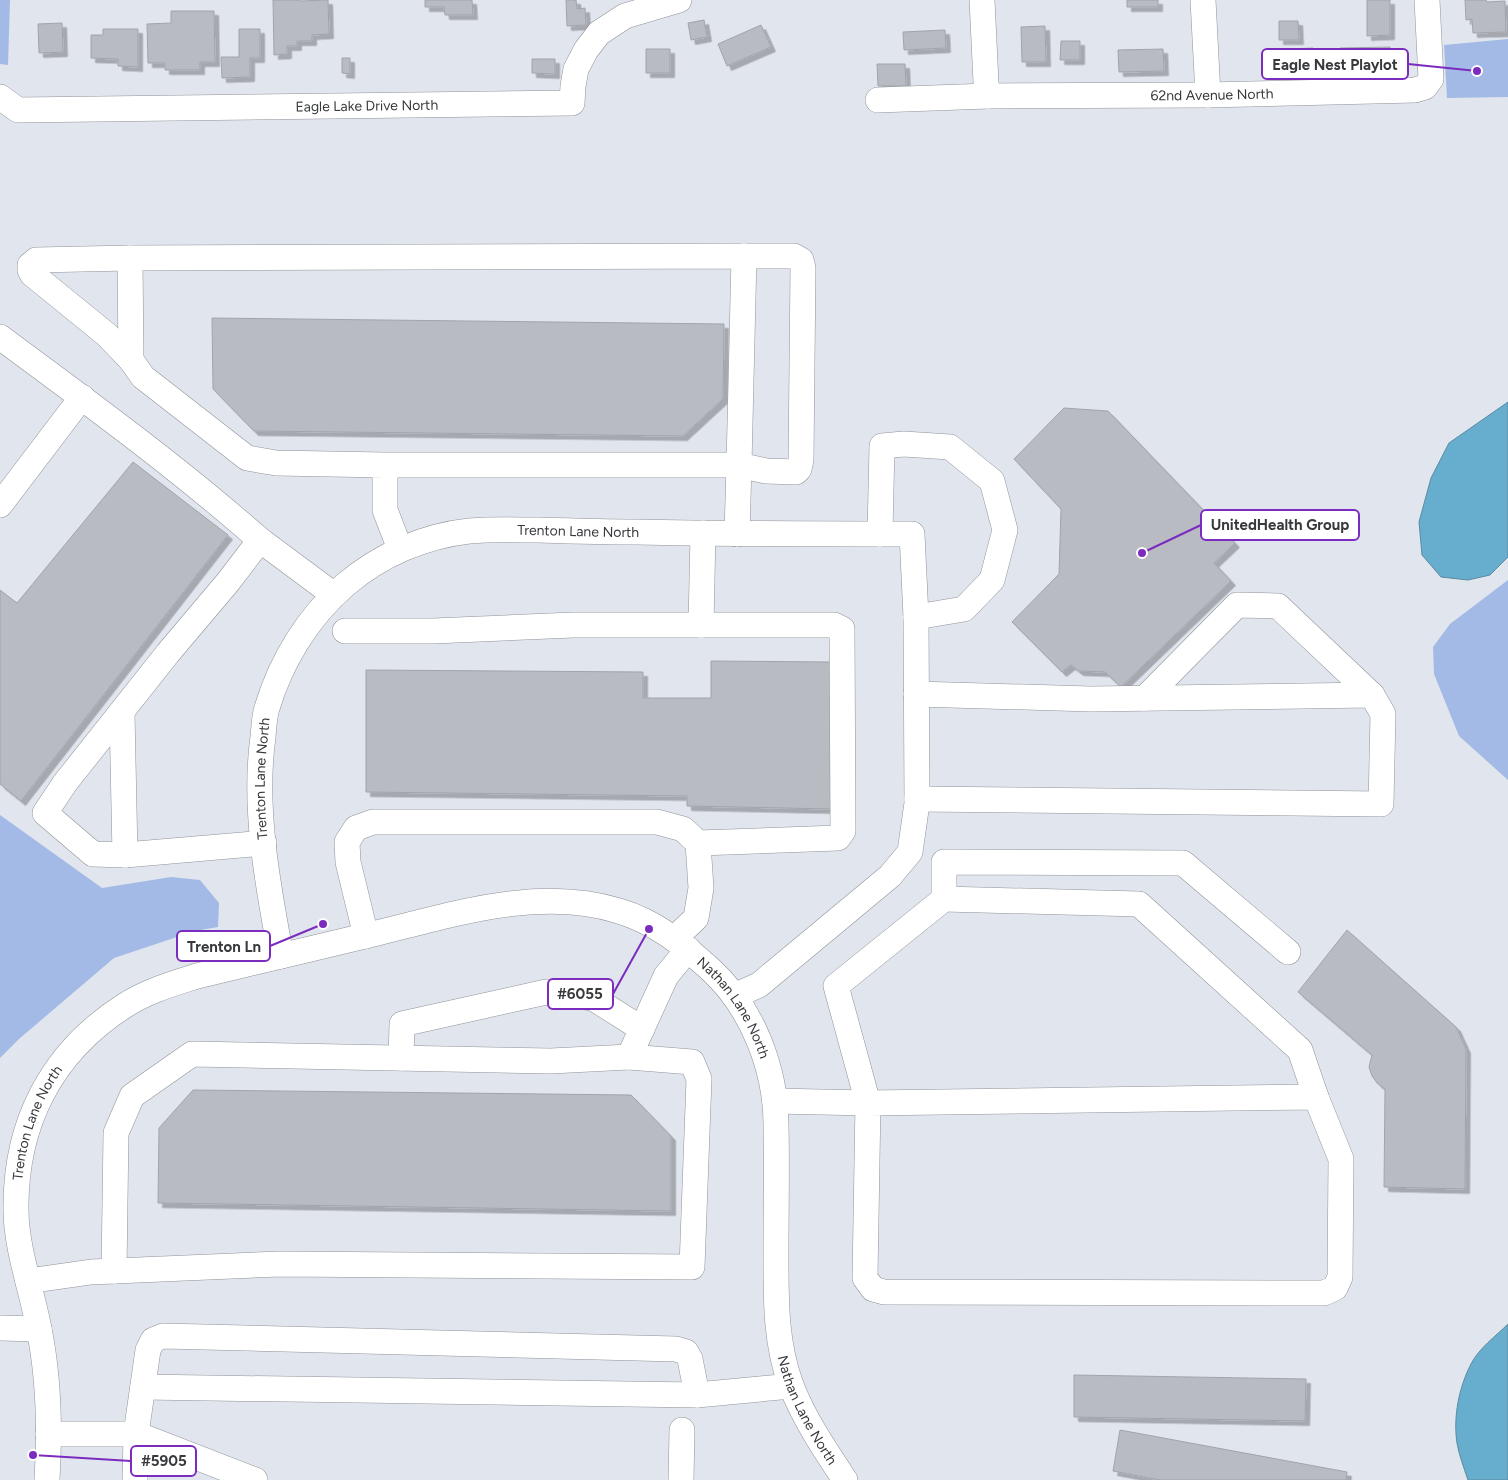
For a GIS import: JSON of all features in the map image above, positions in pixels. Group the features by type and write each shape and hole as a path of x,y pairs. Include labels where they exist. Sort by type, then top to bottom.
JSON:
{"street":[{"name":"Eagle Lake Drive North","path":"0,98 18,110 572,104 572,86 576,69 586,50 599,33 625,16 679,0"},
{"path":"982,0 988,96"},
{"path":"1203,0 1208,94"},
{"name":"62nd Avenue North","path":"878,100 988,96 1415,90 1425,87 1431,80 1427,0"},
{"path":"737,534 744,256"},
{"path":"744,256 794,256 800,260 803,268 802,460 796,472 766,471 739,465 386,465 276,463 247,458 143,377 132,360 107,335 32,274 30,270 30,265 36,260 130,258 744,256"},
{"path":"130,258 132,360"},
{"path":"0,337 82,397 224,508 260,540 334,595"},
{"path":"0,505 82,397"},
{"path":"734,996 759,985 890,876 910,852 917,799 916,617 964,609 992,580 1005,530 992,481 950,447 904,444 882,446 880,534"},
{"path":"386,465 385,510 400,549"},
{"name":"Trenton Lane North","path":"47,1480 48,1434 45,1362 21,1251 16,1212 18,1168 27,1129 42,1092 66,1056 93,1028 125,1005 160,988 198,976 281,956 270,890 260,806 261,752 266,709 280,672 298,638 334,595 358,574 400,549 434,538 469,531 912,534 916,617"},
{"path":"701,625 703,533"},
{"path":"260,540 65,783 45,813 93,854 125,856 264,843"},
{"path":"917,799 1381,804 1383,714 1372,696 1278,606 1237,605 1145,698"},
{"path":"345,630 433,631 573,625 834,625 842,629 843,832 838,838 698,843"},
{"path":"916,694 1091,698 1372,696"},
{"path":"122,713 125,856"},
{"path":"366,936 348,862 347,842 356,828 373,822 657,822 683,829 698,843 701,888 696,918 666,976 629,1057"},
{"path":"910,852 944,862 1182,863 1288,952"},
{"path":"944,862 944,899"},
{"path":"944,899 1139,904 1300,1050 1316,1097 1341,1159 1340,1277 1335,1288 1324,1293 884,1292 873,1289 866,1278 868,1103 836,986 944,899"},
{"name":"Nathan Lane North","path":"281,956 499,904 540,900 578,902 619,911 652,924 682,944 718,976 745,1013 761,1046 775,1101 777,1331 782,1359 800,1407 816,1436 845,1480"},
{"path":"401,1058 402,1024 546,992 593,998 642,1029"},
{"path":"28,1281 91,1272 280,1264 692,1267 699,1079 692,1062 629,1057 551,1061 192,1054 132,1096 116,1133 114,1271"},
{"path":"775,1101 868,1103 1316,1097"},
{"path":"0,1328 39,1329"},
{"path":"135,1480 136,1434 148,1350 153,1340 163,1336 676,1348 686,1352 690,1359 697,1395"},
{"path":"143,1387 697,1395 791,1386"},
{"path":"681,1480 682,1430"},
{"path":"48,1434 136,1434 256,1480"}],"shaded area":[{"path":"0,0 10,0 8,65 0,64"},
{"path":"1508,39 1508,97 1447,98 1444,45"},
{"path":"1508,402 1508,557 1490,575 1468,580 1441,577 1422,555 1419,522 1431,478 1449,443"},
{"path":"1508,580 1508,780 1459,736 1434,674 1433,647 1450,624"},
{"path":"0,815 102,888 171,877 200,880 219,903 218,927 195,931 114,958 19,1039 0,1058"},
{"path":"1508,1324 1508,1480 1468,1480 1459,1452 1456,1433 1460,1392 1474,1358"}],"building":[{"path":"273,0 328,0 329,34 312,35 312,41 297,41 297,46 287,46 287,54 274,55"},
{"path":"425,0 472,0 473,15 445,15 444,7 425,7"},
{"path":"566,0 576,0 577,9 585,8 586,25 567,26"},
{"path":"1127,0 1158,0 1158,7 1127,7"},
{"path":"1367,0 1390,0 1390,35 1367,36"},
{"path":"1465,0 1505,1 1506,32 1473,33 1472,19 1466,20"},
{"path":"171,11 214,11 215,62 200,62 200,70 165,70 165,63 148,63 147,24 171,23"},
{"path":"704,20 707,37 691,40 688,23"},
{"path":"1279,21 1298,21 1299,40 1279,40"},
{"path":"62,23 63,52 39,53 38,24"},
{"path":"761,25 771,47 727,66 718,44"},
{"path":"1045,26 1046,62 1022,62 1021,27"},
{"path":"103,29 138,29 138,67 118,66 118,59 91,58 91,35 103,35"},
{"path":"239,29 260,29 260,58 250,58 250,77 222,78 221,57 239,57"},
{"path":"945,30 946,48 904,50 903,32"},
{"path":"1061,41 1080,41 1080,60 1060,60"},
{"path":"1390,47 1391,67 1340,68 1340,48"},
{"path":"1313,48 1313,68 1293,69 1293,72 1264,73 1263,50"},
{"path":"646,49 670,49 670,73 646,73"},
{"path":"1163,49 1164,71 1119,72 1118,50"},
{"path":"342,58 350,58 350,74 342,73"},
{"path":"532,59 555,59 555,74 532,73"},
{"path":"877,64 905,64 906,86 878,86"},
{"path":"212,318 724,324 723,399 683,436 254,431 213,389"},
{"path":"1064,408 1108,411 1235,543 1214,563 1231,581 1121,687 1105,672 1079,671 1071,665 1062,672 1012,622 1059,574 1061,509 1014,459"},
{"path":"133,462 228,535 21,801 0,784 0,590 17,603"},
{"path":"711,661 831,662 832,809 687,806 687,796 366,792 366,670 643,672 643,698 711,698"},
{"path":"1347,930 1456,1027 1466,1049 1465,1189 1384,1187 1385,1089 1372,1076 1369,1067 1372,1055 1298,992"},
{"path":"193,1090 631,1095 671,1136 671,1211 158,1203 159,1128"},
{"path":"1074,1375 1306,1379 1305,1421 1074,1417"},
{"path":"1120,1430 1347,1472 1346,1480 1160,1480 1113,1471"}],"place":[{"name":"Eagle Nest Playlot","path":"1477,71"},
{"name":"UnitedHealth Group","path":"1142,553"},
{"name":"Trenton Ln","path":"323,924"},
{"name":"#6055","path":"649,929"},
{"name":"#5905","path":"33,1455"}]}
